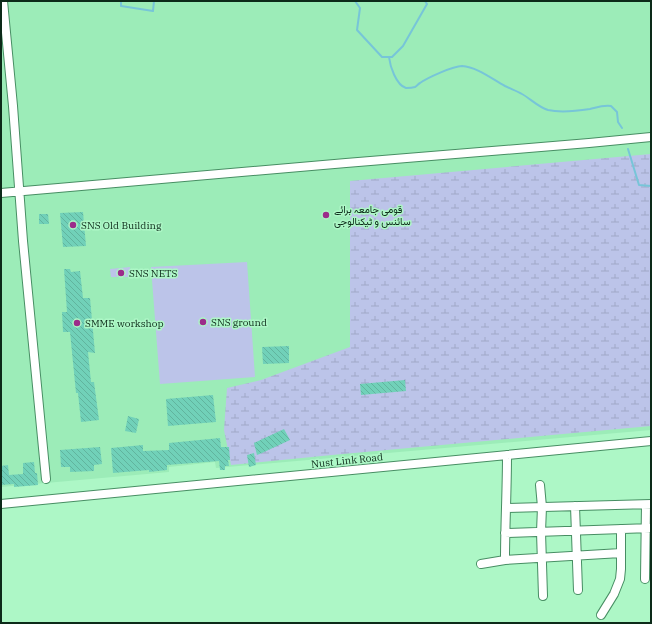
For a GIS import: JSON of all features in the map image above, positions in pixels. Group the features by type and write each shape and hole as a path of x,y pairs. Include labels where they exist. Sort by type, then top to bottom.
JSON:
{"street":[{"path":"3,1 46,479"},
{"path":"1,193 651,137"},
{"name":"Nust Link Road","path":"1,504 651,441"},
{"path":"505,560 507,455"},
{"path":"540,485 542,507 542,596"},
{"path":"506,508 649,505 649,528 645,579"},
{"path":"575,506 578,590"},
{"path":"505,533 649,528"},
{"path":"601,615 614,594 620,579 622,569 621,529"},
{"path":"481,564 541,557 621,553"}],"shaded area":[{"name":"قومی جامعہ برائے سائنس و ٹیکنالوجی","path":"1,1 651,1 651,430 216,468 215,462 169,467 169,472 1,487"}],"green space":[{"path":"651,154 651,426 231,465 224,430 227,388 261,380 350,347 350,181"},
{"name":"SNS ground","path":"247,262 255,377 160,384 151,267"},
{"name":"SNS NETS","path":"130,267 131,277 111,277 110,269"}],"building":[{"path":"83,212 86,246 63,247 60,213"},
{"path":"39,214 48,214 49,224 39,224"},
{"name":"SMME workshop","path":"64,269 70,269 71,272 80,271 83,298 90,298 95,353 88,352 91,382 94,382 99,420 81,422 78,393 76,393 70,332 63,332 62,312 67,312"},
{"path":"289,346 289,363 263,364 262,347"},
{"path":"405,380 406,391 361,395 360,384"},
{"path":"213,395 216,422 168,426 166,399"},
{"path":"128,416 139,419 136,433 125,431"},
{"path":"284,429 290,440 257,455 254,443"},
{"path":"220,438 221,447 229,447 229,466 225,466 225,470 220,470 219,461 167,465 167,470 113,473 111,448 143,445 143,451 169,450 169,443"},
{"path":"100,447 102,464 94,465 94,471 70,472 70,467 61,467 60,450"},
{"path":"254,453 256,465 249,467 247,455"},
{"path":"34,462 38,485 14,487 14,484 1,485 1,466 8,465 9,475 23,474 23,463"}],"waterway":[{"path":"121,1 121,6 153,11 154,1"},
{"path":"355,1 360,8 357,30 382,57 392,57 403,46 427,4 425,1"},
{"path":"389,57 396,79 406,88 415,87 428,78 453,68 462,66 468,67 479,71 520,93 548,110 569,111 611,106 617,112 618,122 622,128"},
{"path":"628,149 639,185 651,186"}],"place":[{"name":"قومی جامعہ برائے سائنس و ٹیکنالوجی","path":"326,215"},
{"name":"SNS Old Building","path":"73,225"},
{"name":"SNS NETS","path":"121,273"},
{"name":"SNS ground","path":"203,322"},
{"name":"SMME workshop","path":"77,323"}]}
